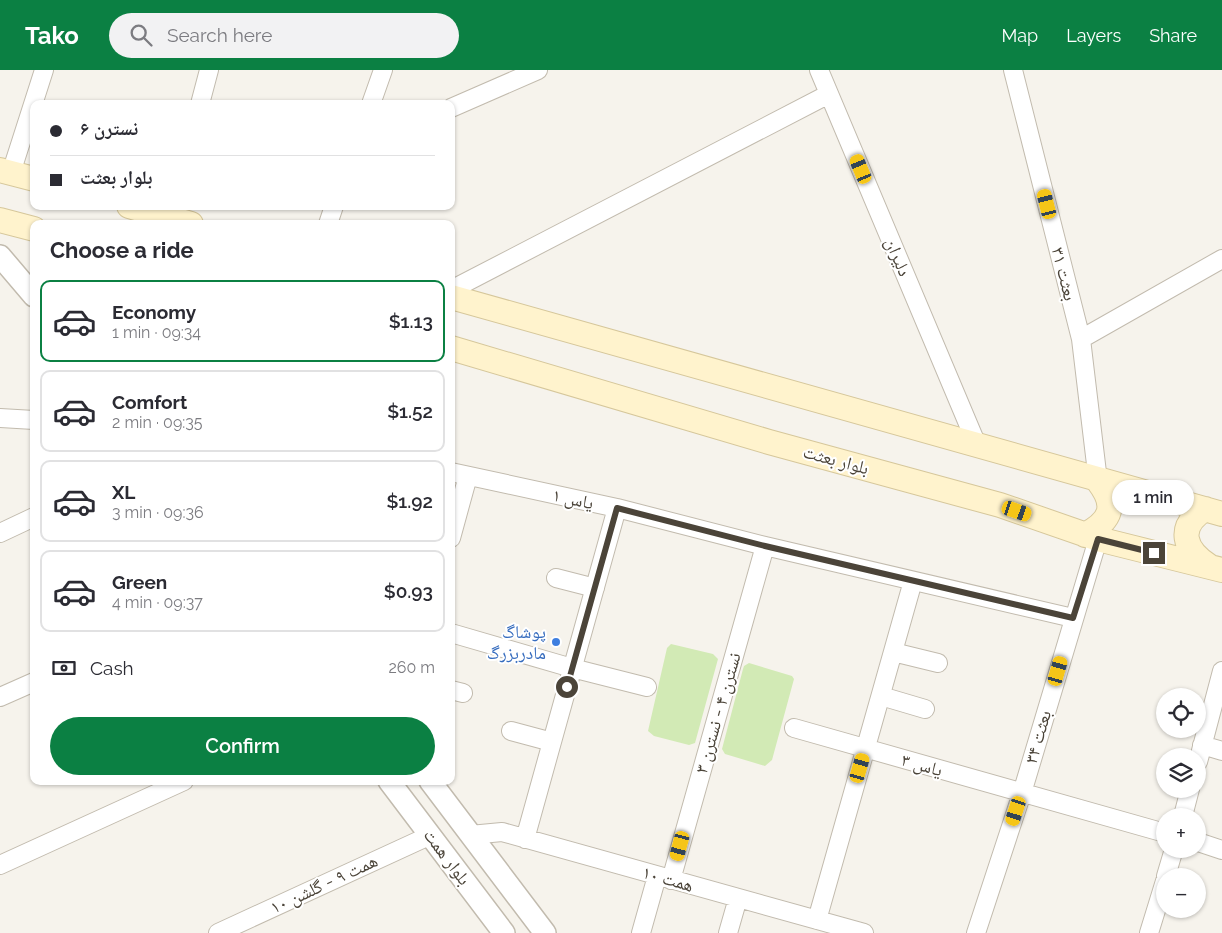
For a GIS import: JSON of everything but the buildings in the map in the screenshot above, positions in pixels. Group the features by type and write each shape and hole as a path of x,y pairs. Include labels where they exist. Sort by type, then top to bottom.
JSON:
{"main road":[{"path":"6,171 30,178"},
{"path":"149,210 178,216"},
{"path":"0,220 30,228"},
{"path":"455,298 1213,512"},
{"name":"بلوار بعثت","path":"455,349 769,442 1000,505 1092,537 1216,568"},
{"path":"1092,537 1097,528 1106,519 1110,510 1105,490 1098,481"},
{"path":"1213,512 1197,514 1190,523 1187,533 1187,544 1192,553 1216,568"}],"street":[{"path":"33,100 44,70"},
{"path":"201,100 209,70"},
{"path":"372,100 383,70"},
{"path":"455,106 538,70"},
{"name":"دلیران","path":"819,70 977,445"},
{"name":"بعثت ۳۱","path":"1013,70 1081,339 1098,481"},
{"path":"455,288 829,94"},
{"path":"6,171 30,107"},
{"path":"0,256 30,291"},
{"path":"1081,339 1222,260"},
{"path":"0,418 30,420"},
{"path":"455,510 460,474"},
{"name":"یاس ۱","path":"460,474 617,508 765,546 1073,618"},
{"path":"525,839 617,508"},
{"path":"0,533 30,519"},
{"name":"بعثت ۳۴","path":"976,933 1022,793 1073,618 1092,537"},
{"name":"نسترن ۴ - نسترن ۳","path":"641,933 664,878 765,546"},
{"path":"556,578 595,588"},
{"path":"817,920 913,581"},
{"path":"455,634 572,668 647,687"},
{"path":"893,652 938,663"},
{"path":"1201,748 1222,671"},
{"path":"0,698 30,684"},
{"path":"881,696 925,709"},
{"name":"یاس ۳","path":"794,728 1156,830"},
{"path":"510,731 552,742"},
{"path":"1206,752 1222,751"},
{"path":"0,865 175,785"},
{"name":"بلوار همت","path":"392,785 504,933"},
{"name":"بلوار همت","path":"433,785 545,933"},
{"name":"همت ۱۰","path":"470,835 502,832 864,933"},
{"name":"همت ۹ - گلشن ۱۰","path":"218,933 431,835"},
{"path":"1206,845 1222,850"},
{"path":"728,933 738,898"},
{"path":"1150,933 1156,912"}],"green space":[{"path":"671,644 713,654 718,659 695,743 689,745 654,736 648,731 667,648"},
{"path":"749,663 792,676 794,679 772,760 765,766 725,754 722,749 743,669"}],"place":[{"name":"پوشاگ مادربزرگ","path":"556,642"}],"route":[{"path":"567,687 617,508 765,546 1073,618 1098,539 1154,553"}]}
